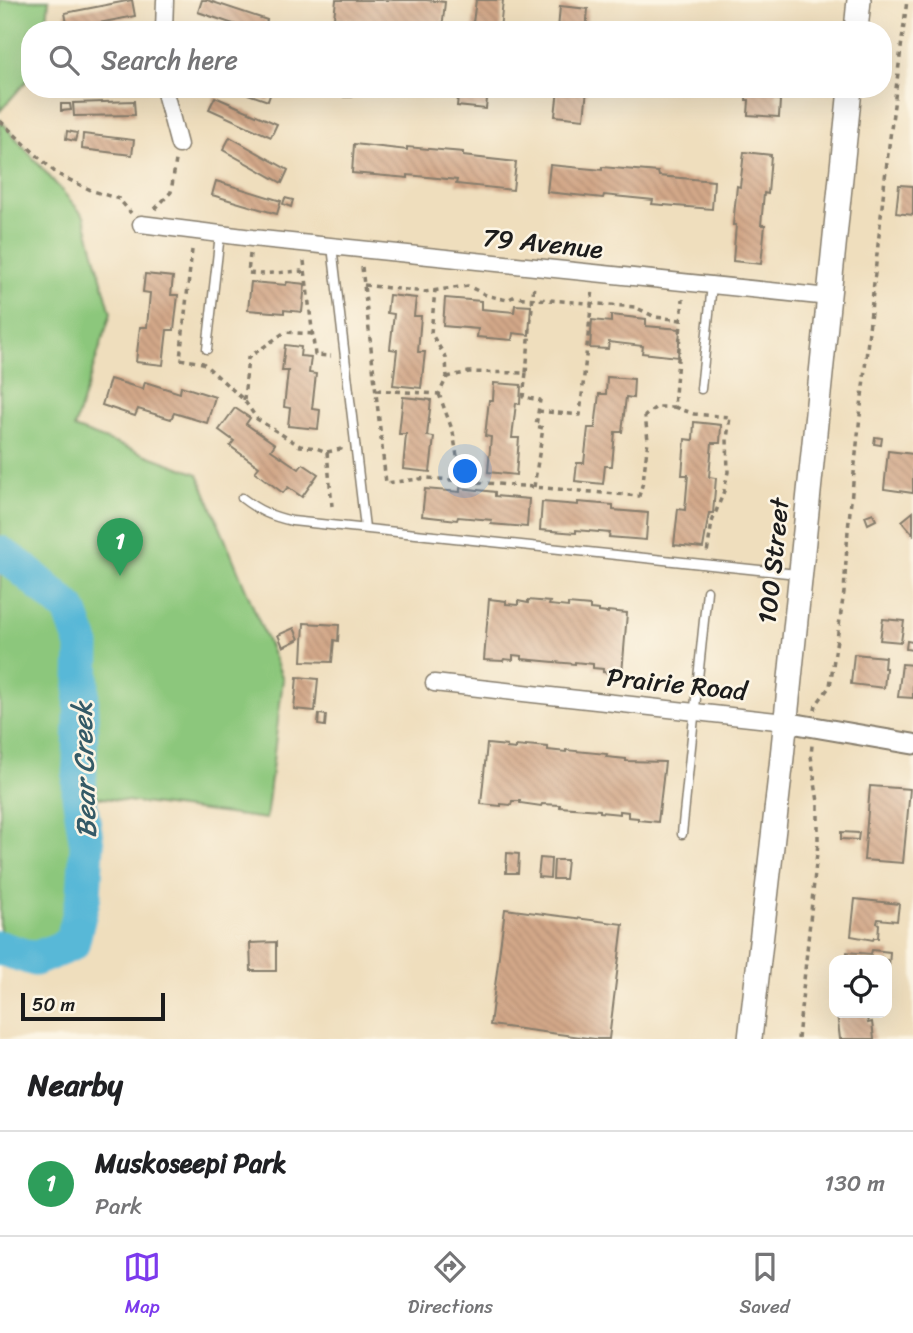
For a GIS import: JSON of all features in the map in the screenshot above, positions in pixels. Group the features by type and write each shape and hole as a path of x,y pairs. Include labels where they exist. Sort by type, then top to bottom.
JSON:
{"main road":[{"path":"857,21 859,0"},
{"name":"100 Street","path":"750,1039 849,98"}],"street":[{"path":"164,21 165,0"},
{"path":"166,98 179,145"},
{"name":"79 Avenue","path":"141,224 252,238 829,297"},
{"name":"Prairie Road","path":"434,683 785,722 913,744"}],"lane":[{"path":"207,349 219,234"},
{"path":"332,246 365,528"},
{"path":"701,389 712,285"},
{"path":"242,498 271,516 292,521 800,574"},
{"path":"682,834 707,591"}],"path":[{"path":"798,1039 818,843 818,802 811,756 813,727 816,705 830,686 844,592 851,503 906,0"},
{"path":"0,121 57,174 93,191 119,199 141,224 171,192 179,145"},
{"path":"252,238 248,272 260,274 301,271 306,276 315,355 331,355 332,368"},
{"path":"192,250 180,359 203,363 244,400 257,419 300,446 327,452 341,449 340,435"},
{"path":"534,487 543,428 536,426 540,400 523,397 536,267"},
{"path":"538,411 580,415 595,273"},
{"path":"674,407 685,283"},
{"path":"682,320 655,317 635,307 513,296 506,300 486,295 468,286 424,292 364,285 386,483 428,478 639,496 648,440 645,416 656,407 674,407 694,414 730,417 727,439 728,472 719,508 712,523 706,564"},
{"path":"435,290 431,333 446,358 447,377 439,394 453,432 461,480"},
{"path":"244,400 248,358 285,332 313,334"},
{"path":"447,377 469,372 526,373"},
{"path":"376,390 439,394"},
{"path":"327,452 332,506"}],"green space":[{"path":"0,0 49,0 47,21 21,21 21,87 0,111"},
{"path":"0,120 84,216 111,313 74,428 198,474 283,679 266,819 80,795 87,845 84,895 72,944 35,959 0,948"}],"building":[{"path":"132,0 135,16 109,21 66,21 65,13"},
{"path":"202,0 207,0 267,20 224,21 198,12"},
{"path":"336,0 445,2 443,21 361,21 334,18"},
{"path":"476,0 503,0 501,21 473,21"},
{"path":"560,6 588,9 587,21 559,21"},
{"path":"214,98 217,98 277,124 271,137 209,109"},
{"path":"458,98 487,98 486,109 457,106"},
{"path":"557,98 586,98 584,119 555,116"},
{"path":"776,98 780,100 779,117 748,115 749,100 746,100"},
{"path":"134,101 135,115 74,116 73,103"},
{"path":"61,104 70,104 71,110 61,111"},
{"path":"67,131 77,133 75,141 66,139"},
{"path":"83,134 134,140 132,155 82,149"},
{"path":"230,137 288,170 282,183 223,150"},
{"path":"354,144 407,150 407,147 463,152 463,156 516,162 513,190 456,184 457,180 352,173"},
{"path":"744,152 771,155 768,194 764,193 761,225 765,225 761,264 733,261 736,225 733,225"},
{"path":"550,165 658,172 659,176 714,181 712,209 652,204 653,200 547,192"},
{"path":"216,181 281,201 277,214 212,195"},
{"path":"899,185 913,186 913,215 896,213"},
{"path":"285,198 293,200 291,207 283,204"},
{"path":"145,274 173,277 171,295 178,295 174,330 167,330 163,365 136,362 140,327 147,327 150,293 143,292"},
{"path":"251,282 305,284 302,312 248,310"},
{"path":"389,295 416,298 414,316 421,316 418,352 425,352 421,388 393,385 397,350 390,349 394,314 387,313"},
{"path":"445,298 481,301 481,309 514,312 515,305 531,306 529,335 513,333 512,340 477,337 478,329 443,326"},
{"path":"611,315 646,319 646,326 680,329 678,357 642,353 643,346 609,342 608,349 590,348 592,320 611,322"},
{"path":"285,345 301,347 300,356 311,357 309,373 316,374 312,409 320,410 318,429 288,426 290,408 284,407 288,371 282,371"},
{"path":"607,377 634,379 633,398 626,397 622,432 615,432 612,466 605,466 603,484 575,481 577,463 584,463 588,428 595,428 599,394 606,394"},
{"path":"110,379 143,389 145,382 180,393 181,386 215,397 207,423 174,413 171,419 138,409 135,416 102,405"},
{"path":"494,383 521,385 520,404 516,403 512,438 519,438 516,475 488,472 491,437 485,436"},
{"path":"403,397 431,400 427,436 434,437 430,472 403,469 406,434 399,434"},
{"path":"235,408 250,418 246,424 275,444 271,450 299,469 303,464 318,474 302,497 288,487 283,493 255,472 259,467 230,446 234,441 219,430"},
{"path":"694,422 721,425 720,443 712,443 709,477 716,478 713,513 709,513 703,548 674,545 678,509 685,510 688,475 682,475 685,439 693,440"},
{"path":"875,437 882,438 881,445 874,444"},
{"path":"888,451 913,454 913,493 884,489"},
{"path":"460,488 495,492 495,496 529,499 527,527 491,524 492,520 422,516 425,489 460,492"},
{"path":"542,502 613,505 613,510 648,513 646,540 609,537 610,533 540,530"},
{"path":"913,512 913,534 902,521"},
{"path":"873,513 876,520 868,524 865,516"},
{"path":"489,599 506,601 506,604 518,605 518,601 528,603 528,600 568,607 568,604 590,606 590,609 599,612 627,613 622,674 603,672 603,669 593,668 593,664 522,659 522,656 513,655 513,660 484,660"},
{"path":"883,619 904,621 901,642 880,640"},
{"path":"304,623 339,625 338,641 334,640 332,662 302,661"},
{"path":"294,628 299,639 283,647 278,635"},
{"path":"907,641 913,642 913,650 906,649"},
{"path":"854,654 885,657 884,688 851,684"},
{"path":"902,664 913,665 913,698 898,697"},
{"path":"297,677 318,679 315,711 294,709"},
{"path":"319,714 326,715 325,726 318,725"},
{"path":"487,744 516,749 516,746 526,745 548,747 548,750 607,754 606,757 626,761 665,762 658,822 638,820 628,817 628,812 620,811 620,814 560,805 541,806 520,801 501,806 481,804"},
{"path":"870,786 910,789 903,863 864,860"},
{"path":"841,832 859,833 858,840 841,839"},
{"path":"507,853 519,854 518,873 506,873"},
{"path":"540,858 551,859 550,878 538,877"},
{"path":"554,860 567,860 565,879 553,879"},
{"path":"855,899 899,904 897,921 878,919 878,938 873,940 851,936"},
{"path":"505,909 623,924 609,1039 490,1025"},
{"path":"276,942 276,971 251,971 250,943"},
{"path":"872,950 890,952 890,955 847,955 847,952 871,954"},
{"path":"838,1018 867,1018 868,1023 872,1022 874,1039 840,1039"}],"waterway":[{"name":"Bear Creek","path":"0,553 23,569 70,610 83,646 79,795 87,845 84,895 72,944 35,959 0,948"}],"place":[{"name":"Muskoseepi Park","path":"120,576"}]}
